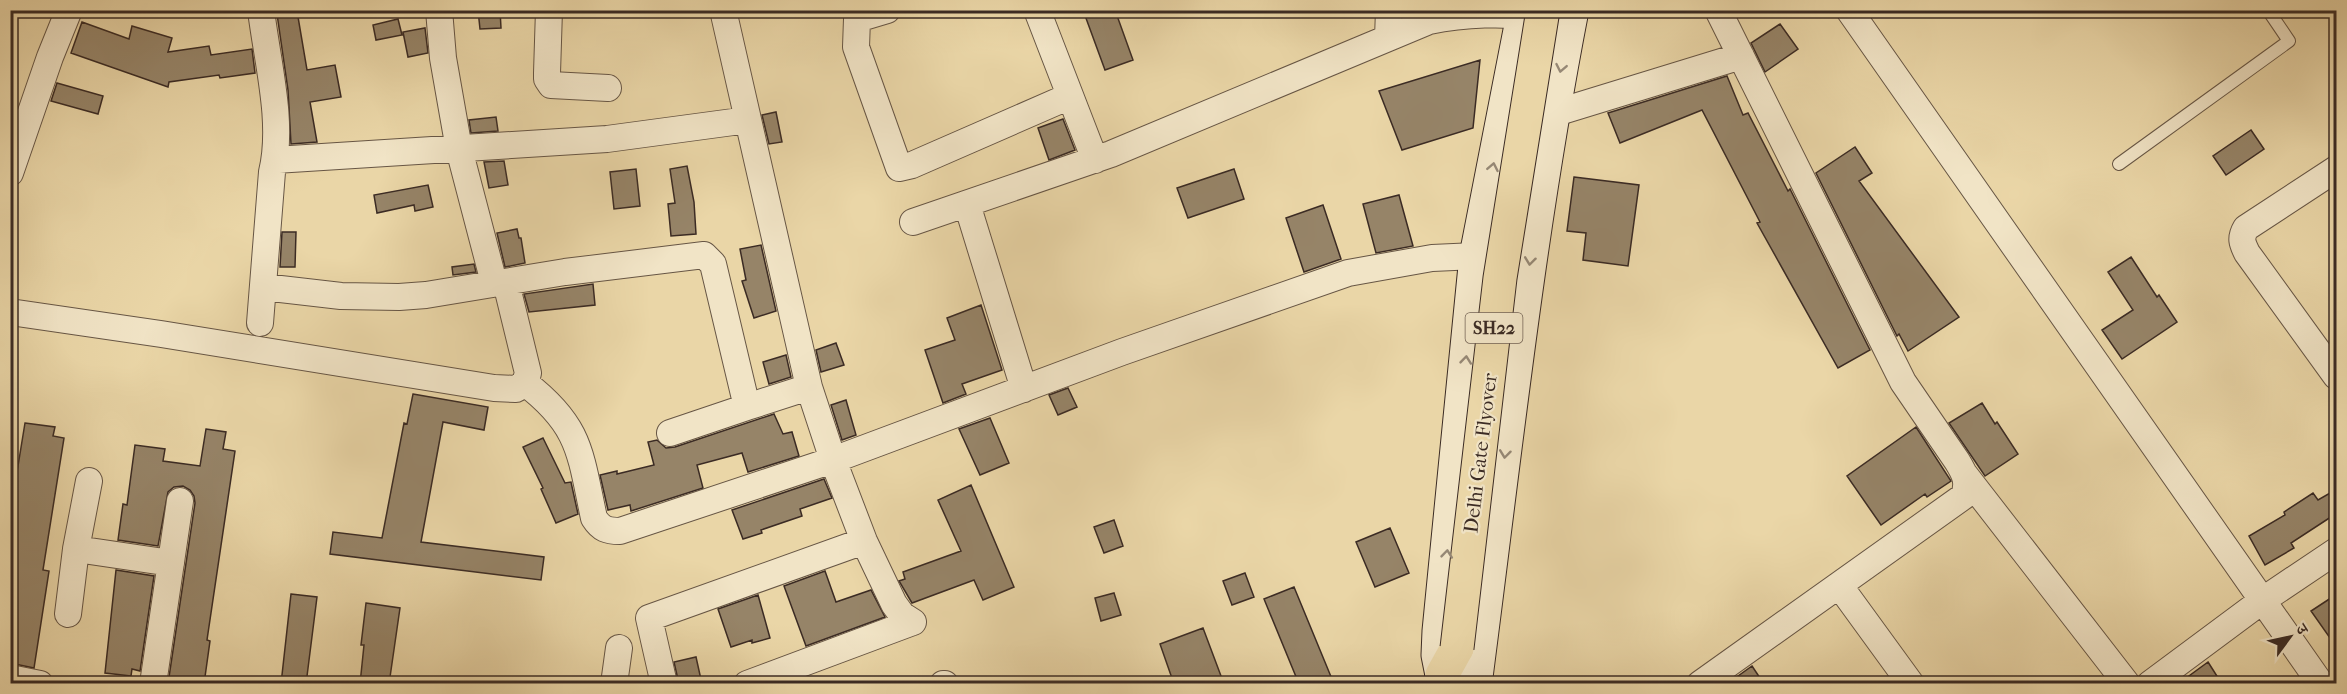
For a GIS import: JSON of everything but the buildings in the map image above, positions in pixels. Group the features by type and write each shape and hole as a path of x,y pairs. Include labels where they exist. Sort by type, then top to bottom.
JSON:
{"highway":[{"name":"Delhi Gate Flyover","path":"1454,674 1500,278 1546,14"}],"main road":[{"path":"1546,14 1552,114 1532,244 1476,677 1454,674 1438,655 1476,256 1546,14"}],"street":[{"path":"10,173 50,57 69,10"},
{"path":"260,323 276,133 261,10"},
{"path":"10,312 161,333 494,388 516,389 525,383 528,373 511,301 506,286 495,280 492,275 459,149 443,58 439,10"},
{"path":"549,10 547,79 551,85 608,88"},
{"path":"723,10 809,387 833,460 864,541 894,604 902,615 913,622 747,684"},
{"path":"887,10 857,19 856,47 898,168 912,165 1070,96"},
{"path":"1037,10 1095,160"},
{"path":"1388,38 1389,10"},
{"path":"1718,10 1903,382 1965,475 2127,684"},
{"path":"1849,10 2321,684"},
{"path":"913,222 1095,160 1429,21 1446,18 1546,14"},
{"path":"1552,114 1741,56"},
{"path":"275,160 607,139 748,120"},
{"path":"2337,169 2246,228 2242,235 2242,244 2337,376"},
{"path":"967,204 1024,389"},
{"path":"263,287 340,296 399,297 426,295 565,272 704,255 713,264 747,407"},
{"path":"525,383 555,409 568,425 578,444 594,518 600,527 620,531 833,460 1134,348 1348,273 1432,258 1476,256"},
{"path":"670,433 809,387"},
{"path":"1700,684 1964,496 1967,487 1965,475"},
{"path":"68,614 76,549 89,481"},
{"path":"153,684 180,501"},
{"path":"664,684 649,618 864,541"},
{"path":"76,549 171,563"},
{"path":"2150,684 2263,600 2337,551"},
{"path":"1839,585 1911,684"},
{"path":"614,684 619,648"},
{"path":"10,678 40,684"}],"lane":[{"path":"2119,164 2289,40 2268,10"}]}
